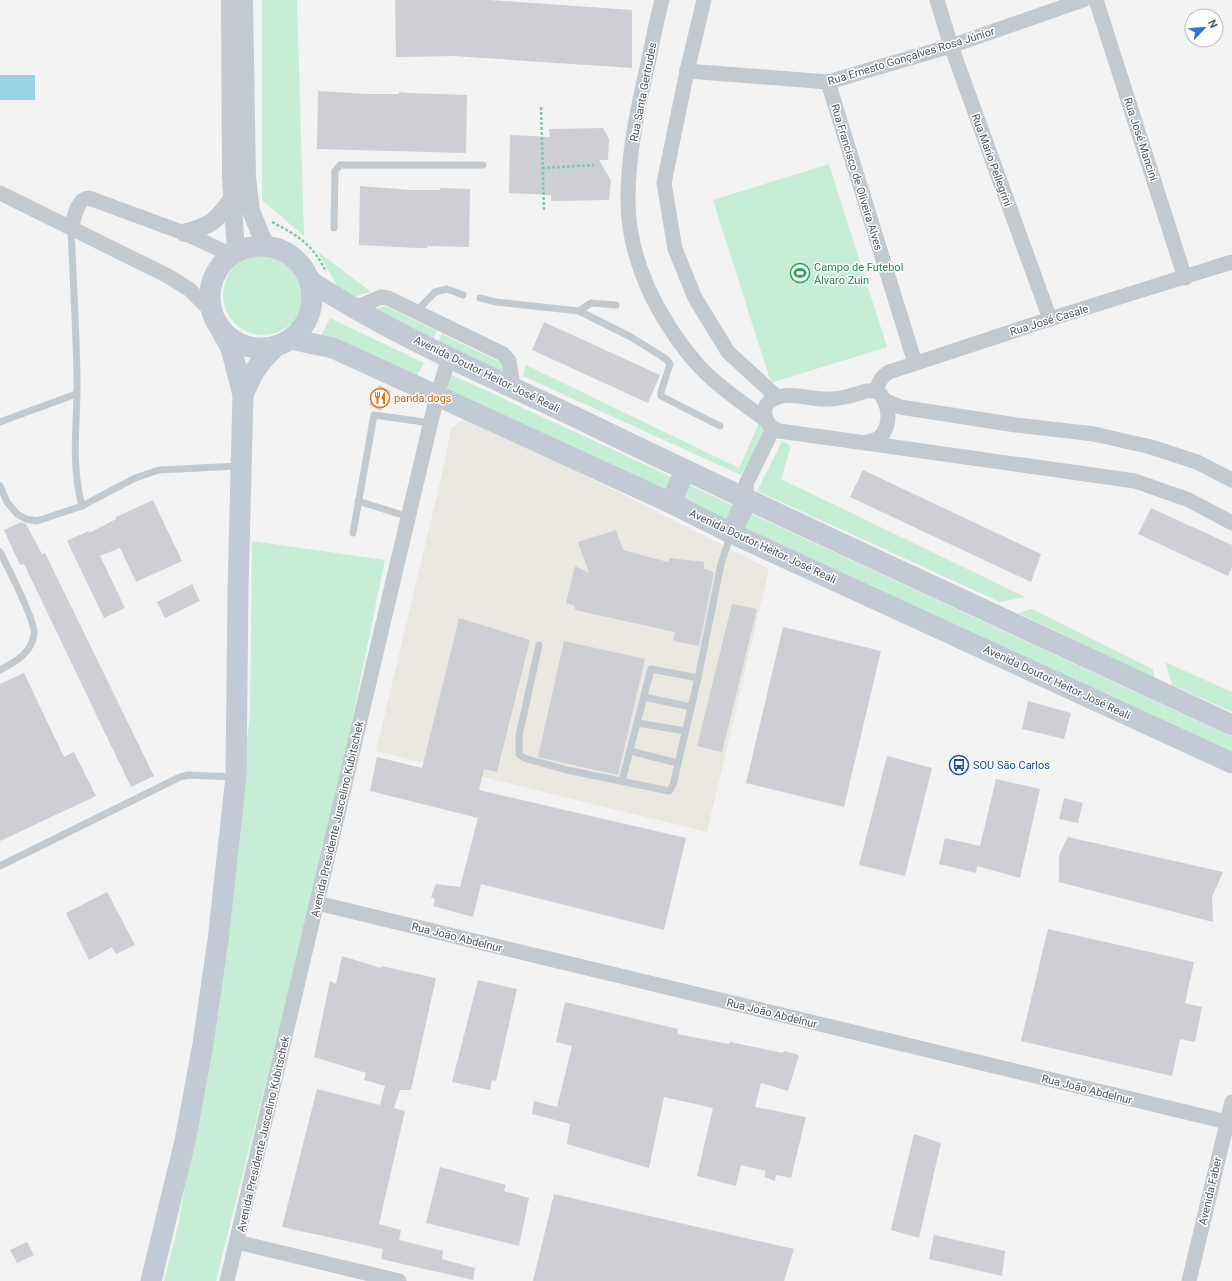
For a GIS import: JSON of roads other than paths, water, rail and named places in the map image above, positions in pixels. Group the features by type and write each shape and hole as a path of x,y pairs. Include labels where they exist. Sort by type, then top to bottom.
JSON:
{"main road":[{"path":"151,1281 185,1141 203,1044 218,940 236,777 238,589 244,395 251,374 263,358 302,327 309,313 312,297 319,278 303,268 293,256 280,249 265,245 250,246 233,253 217,268 211,282 209,297 216,321 231,348 244,395"},
{"name":"Avenida Doutor Heitor José Reali","path":"319,278 353,309 449,358 514,386 747,500 1232,725"},
{"path":"216,321 233,340 246,346 261,348 283,342"},
{"name":"Avenida Doutor Heitor José Reali","path":"283,342 333,348 1232,763"},
{"path":"671,503 685,470"},
{"path":"731,533 747,500"}],"street":[{"path":"71,228 80,202 86,198 89,198 184,232 233,253 230,0"},
{"path":"244,0 247,178 251,211 265,245"},
{"name":"Rua Santa Gertrudes","path":"662,0 634,124 628,200 633,241 640,268 649,290 676,338 698,365 728,393 770,425"},
{"path":"704,0 687,71 664,183 675,249 695,298 728,352 776,396"},
{"name":"Rua Mario Pellegrini","path":"937,0 951,46 1050,319"},
{"name":"Rua Ernesto Gonçalves Rosa Júnior","path":"687,71 828,82 951,46 1083,0"},
{"name":"Rua José Mancini","path":"1096,0 1185,278"},
{"name":"Rua Francisco de Oliveira Alves","path":"828,82 915,363"},
{"path":"0,193 173,279 190,289 216,321"},
{"path":"184,232 197,229 216,220 233,197"},
{"name":"Rua José Casale","path":"881,396 878,382 884,376 915,363 1232,262"},
{"path":"353,309 381,297 416,312 503,354 509,361 514,386"},
{"name":"Avenida Presidente Juscelino Kubitschek","path":"227,1281 432,423 437,396 449,358"},
{"path":"1232,480 1197,462 1151,447 1094,434 1016,425 900,407 881,396 866,391 842,398 824,400 784,395 776,396 767,404 764,413 770,425 779,431 1135,481 1189,500 1232,523"},
{"path":"866,443 879,438 887,427 881,396"},
{"path":"747,500 746,484 770,425"},
{"name":"Rua João Abdelnur","path":"317,904 1227,1122"},
{"name":"Avenida Faber","path":"1189,1281 1232,1102"},
{"path":"237,1242 399,1281"}],"lane":[{"path":"334,228 335,171 340,165 483,165"},
{"path":"71,228 77,376 74,447 76,484 82,506"},
{"path":"416,312 435,292 447,289 463,295"},
{"path":"480,298 496,302 579,311 631,337 666,359 670,364 661,396 720,426"},
{"path":"579,311 591,303 616,305"},
{"path":"0,422 76,394"},
{"path":"353,533 374,415 432,423"},
{"path":"0,486 7,502 17,514 26,520 37,522 82,506 135,478 159,470 242,466"},
{"path":"358,501 409,517"},
{"path":"539,645 519,736 519,754 524,758 567,770 669,791 673,785 698,678 721,564 731,533"},
{"path":"0,552 28,611 35,633 29,648 19,660 0,670"},
{"path":"622,781 651,669 698,678"},
{"path":"644,697 691,707"},
{"path":"638,723 685,731"},
{"path":"630,751 677,764"},
{"path":"0,866 180,776 236,777"}],"water":[{"path":"0,75 35,75 35,100 0,100"}],"place":[{"name":"Campo de Futebol Álvaro Zuin","path":"800,273"},
{"name":"panda dogs","path":"380,398"},
{"name":"SOU São Carlos","path":"959,765"}]}
